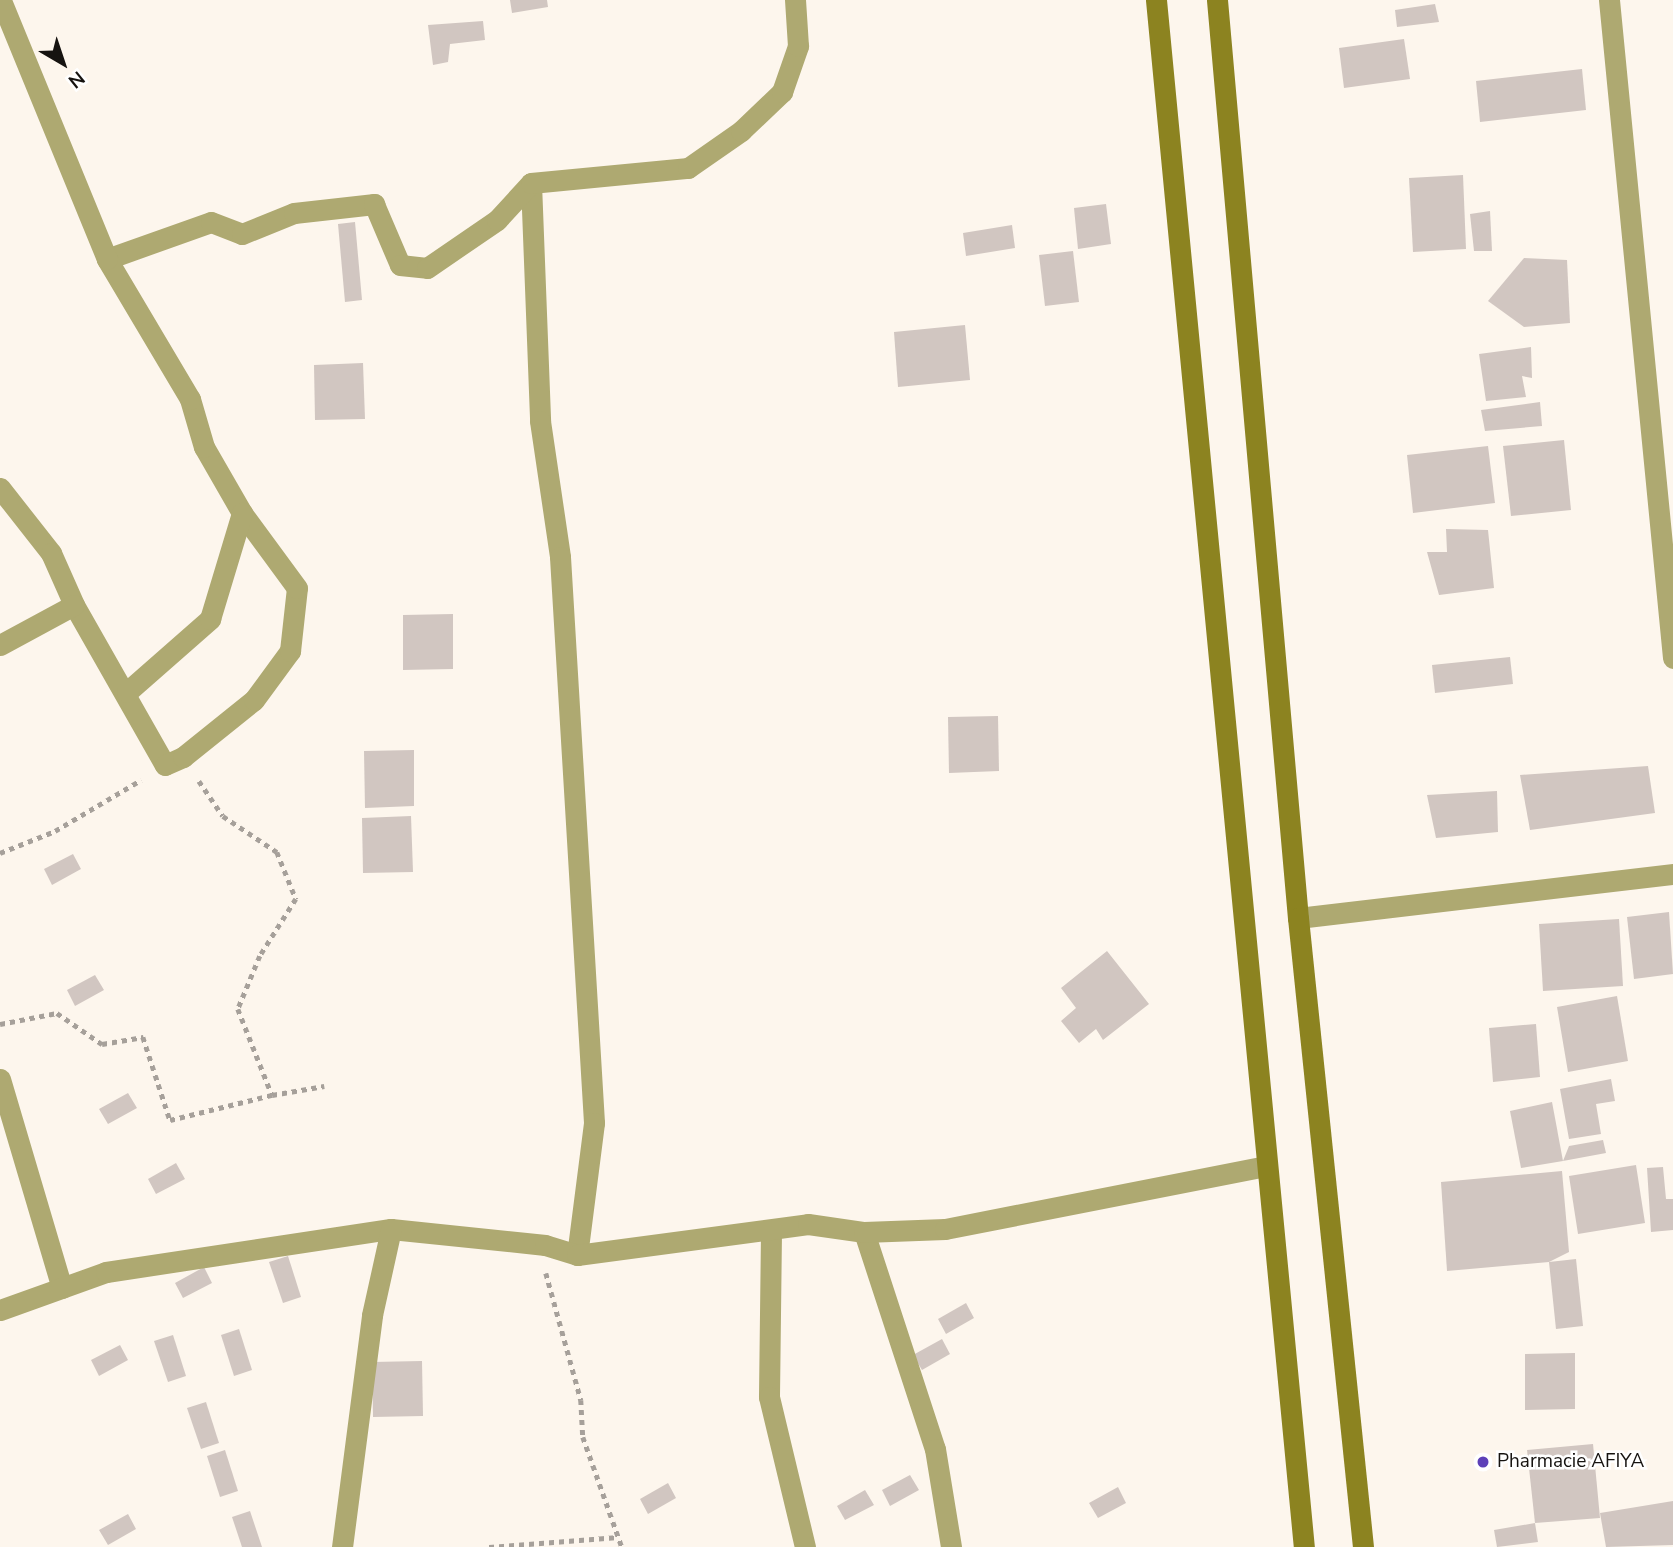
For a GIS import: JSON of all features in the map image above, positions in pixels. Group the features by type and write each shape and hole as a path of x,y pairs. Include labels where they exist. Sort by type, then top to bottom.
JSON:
{"main road":[{"path":"1156,0 1304,1547"},
{"path":"1217,0 1298,918 1363,1547"}],"street":[{"path":"0,488 51,553 74,605 127,692 174,761 254,700 290,651 297,588 242,513 204,447 190,399 107,259 1,0"},
{"path":"107,259 211,222 242,234 295,213 374,204 400,265 427,268 497,220 531,183 688,168 709,153 782,92 798,46 795,0"},
{"path":"1609,0 1673,658"},
{"path":"531,183 540,421 560,556 594,1123 577,1255"},
{"path":"127,692 210,619 242,513"},
{"path":"0,645 74,605"},
{"path":"1298,918 1673,874"},
{"path":"0,1079 62,1287"},
{"path":"0,1310 106,1272 391,1229 545,1245 577,1255 808,1224 864,1232 945,1228 1266,1166"},
{"path":"342,1547 372,1315 391,1229"},
{"path":"771,1231 768,1397 805,1547"},
{"path":"864,1232 935,1449 951,1547"}],"path":[{"path":"0,853 55,831 174,761 223,816 276,852 296,899 260,956 238,1009 272,1095"},
{"path":"0,1024 57,1013 102,1044 143,1037 170,1120 272,1095 324,1086"},
{"path":"545,1245 547,1282 565,1329 581,1400 583,1437 622,1547"},
{"path":"489,1547 619,1537"}],"building":[{"path":"510,0 547,0 548,7 512,13"},
{"path":"1435,4 1439,22 1397,27 1395,10"},
{"path":"483,21 485,40 450,44 448,62 433,65 428,25"},
{"path":"1404,39 1410,79 1344,88 1339,48"},
{"path":"1582,69 1586,110 1480,122 1476,81"},
{"path":"1463,175 1466,249 1413,252 1409,178"},
{"path":"1106,204 1111,244 1078,249 1074,208"},
{"path":"1490,211 1492,251 1474,251 1470,214"},
{"path":"355,222 362,300 345,302 338,224"},
{"path":"1012,225 1015,248 966,256 963,233"},
{"path":"1073,251 1079,302 1045,306 1039,255"},
{"path":"1524,258 1567,260 1570,323 1524,327 1488,301"},
{"path":"965,325 970,380 898,387 894,332"},
{"path":"1531,347 1532,378 1522,376 1526,397 1486,401 1479,354"},
{"path":"363,363 365,419 315,420 314,365"},
{"path":"1540,402 1542,426 1485,431 1481,410"},
{"path":"1564,440 1571,510 1511,516 1503,446"},
{"path":"1488,446 1495,503 1413,513 1407,455"},
{"path":"1446,529 1488,530 1494,588 1439,595 1427,552 1447,552"},
{"path":"453,614 453,669 403,670 403,615"},
{"path":"1510,657 1513,684 1435,693 1432,665"},
{"path":"998,716 999,771 949,773 948,717"},
{"path":"414,750 414,806 365,808 364,751"},
{"path":"1648,766 1655,813 1530,830 1520,775"},
{"path":"1497,791 1498,832 1436,838 1427,795"},
{"path":"411,816 413,872 363,873 362,818"},
{"path":"73,854 81,869 52,885 44,869"},
{"path":"1669,912 1673,974 1634,979 1627,917"},
{"path":"1619,919 1623,986 1543,991 1539,924"},
{"path":"1107,951 1149,1004 1103,1040 1096,1029 1079,1043 1061,1021 1076,1008 1061,988"},
{"path":"95,975 104,990 75,1006 67,990"},
{"path":"1617,996 1628,1061 1568,1072 1557,1007"},
{"path":"1536,1024 1540,1077 1493,1082 1489,1028"},
{"path":"1611,1079 1615,1101 1596,1104 1601,1134 1569,1139 1560,1089"},
{"path":"128,1093 137,1108 108,1124 99,1109"},
{"path":"1552,1102 1563,1161 1521,1168 1510,1111"},
{"path":"1603,1140 1606,1153 1563,1161 1569,1146"},
{"path":"176,1163 185,1179 156,1194 148,1179"},
{"path":"1636,1165 1645,1223 1578,1234 1569,1176"},
{"path":"1663,1167 1666,1199 1673,1199 1673,1230 1651,1232 1647,1168"},
{"path":"1562,1171 1569,1252 1549,1262 1447,1271 1441,1182"},
{"path":"288,1256 301,1297 283,1303 269,1262"},
{"path":"1576,1259 1583,1326 1556,1329 1549,1262"},
{"path":"204,1267 212,1283 183,1298 175,1283"},
{"path":"966,1303 974,1318 946,1334 938,1319"},
{"path":"239,1329 252,1370 234,1376 221,1335"},
{"path":"173,1335 186,1376 168,1382 154,1341"},
{"path":"942,1339 950,1354 922,1370 913,1355"},
{"path":"120,1345 128,1360 99,1376 91,1360"},
{"path":"1575,1353 1575,1409 1525,1410 1525,1354"},
{"path":"422,1361 423,1416 373,1417 372,1362"},
{"path":"206,1402 219,1443 201,1449 187,1408"},
{"path":"1593,1444 1600,1518 1535,1523 1527,1450"},
{"path":"225,1450 238,1491 220,1497 207,1456"},
{"path":"910,1475 919,1490 890,1506 882,1490"},
{"path":"668,1483 676,1498 648,1514 640,1499"},
{"path":"1118,1487 1126,1503 1098,1518 1089,1503"},
{"path":"865,1490 874,1505 845,1520 837,1506"},
{"path":"1673,1501 1673,1545 1606,1547 1600,1513"},
{"path":"250,1511 262,1547 242,1547 232,1517"},
{"path":"128,1514 136,1529 108,1545 99,1530"},
{"path":"1535,1523 1538,1542 1497,1547 1494,1530"}],"place":[{"name":"Pharmacie AFIYA","path":"1483,1462"}]}
